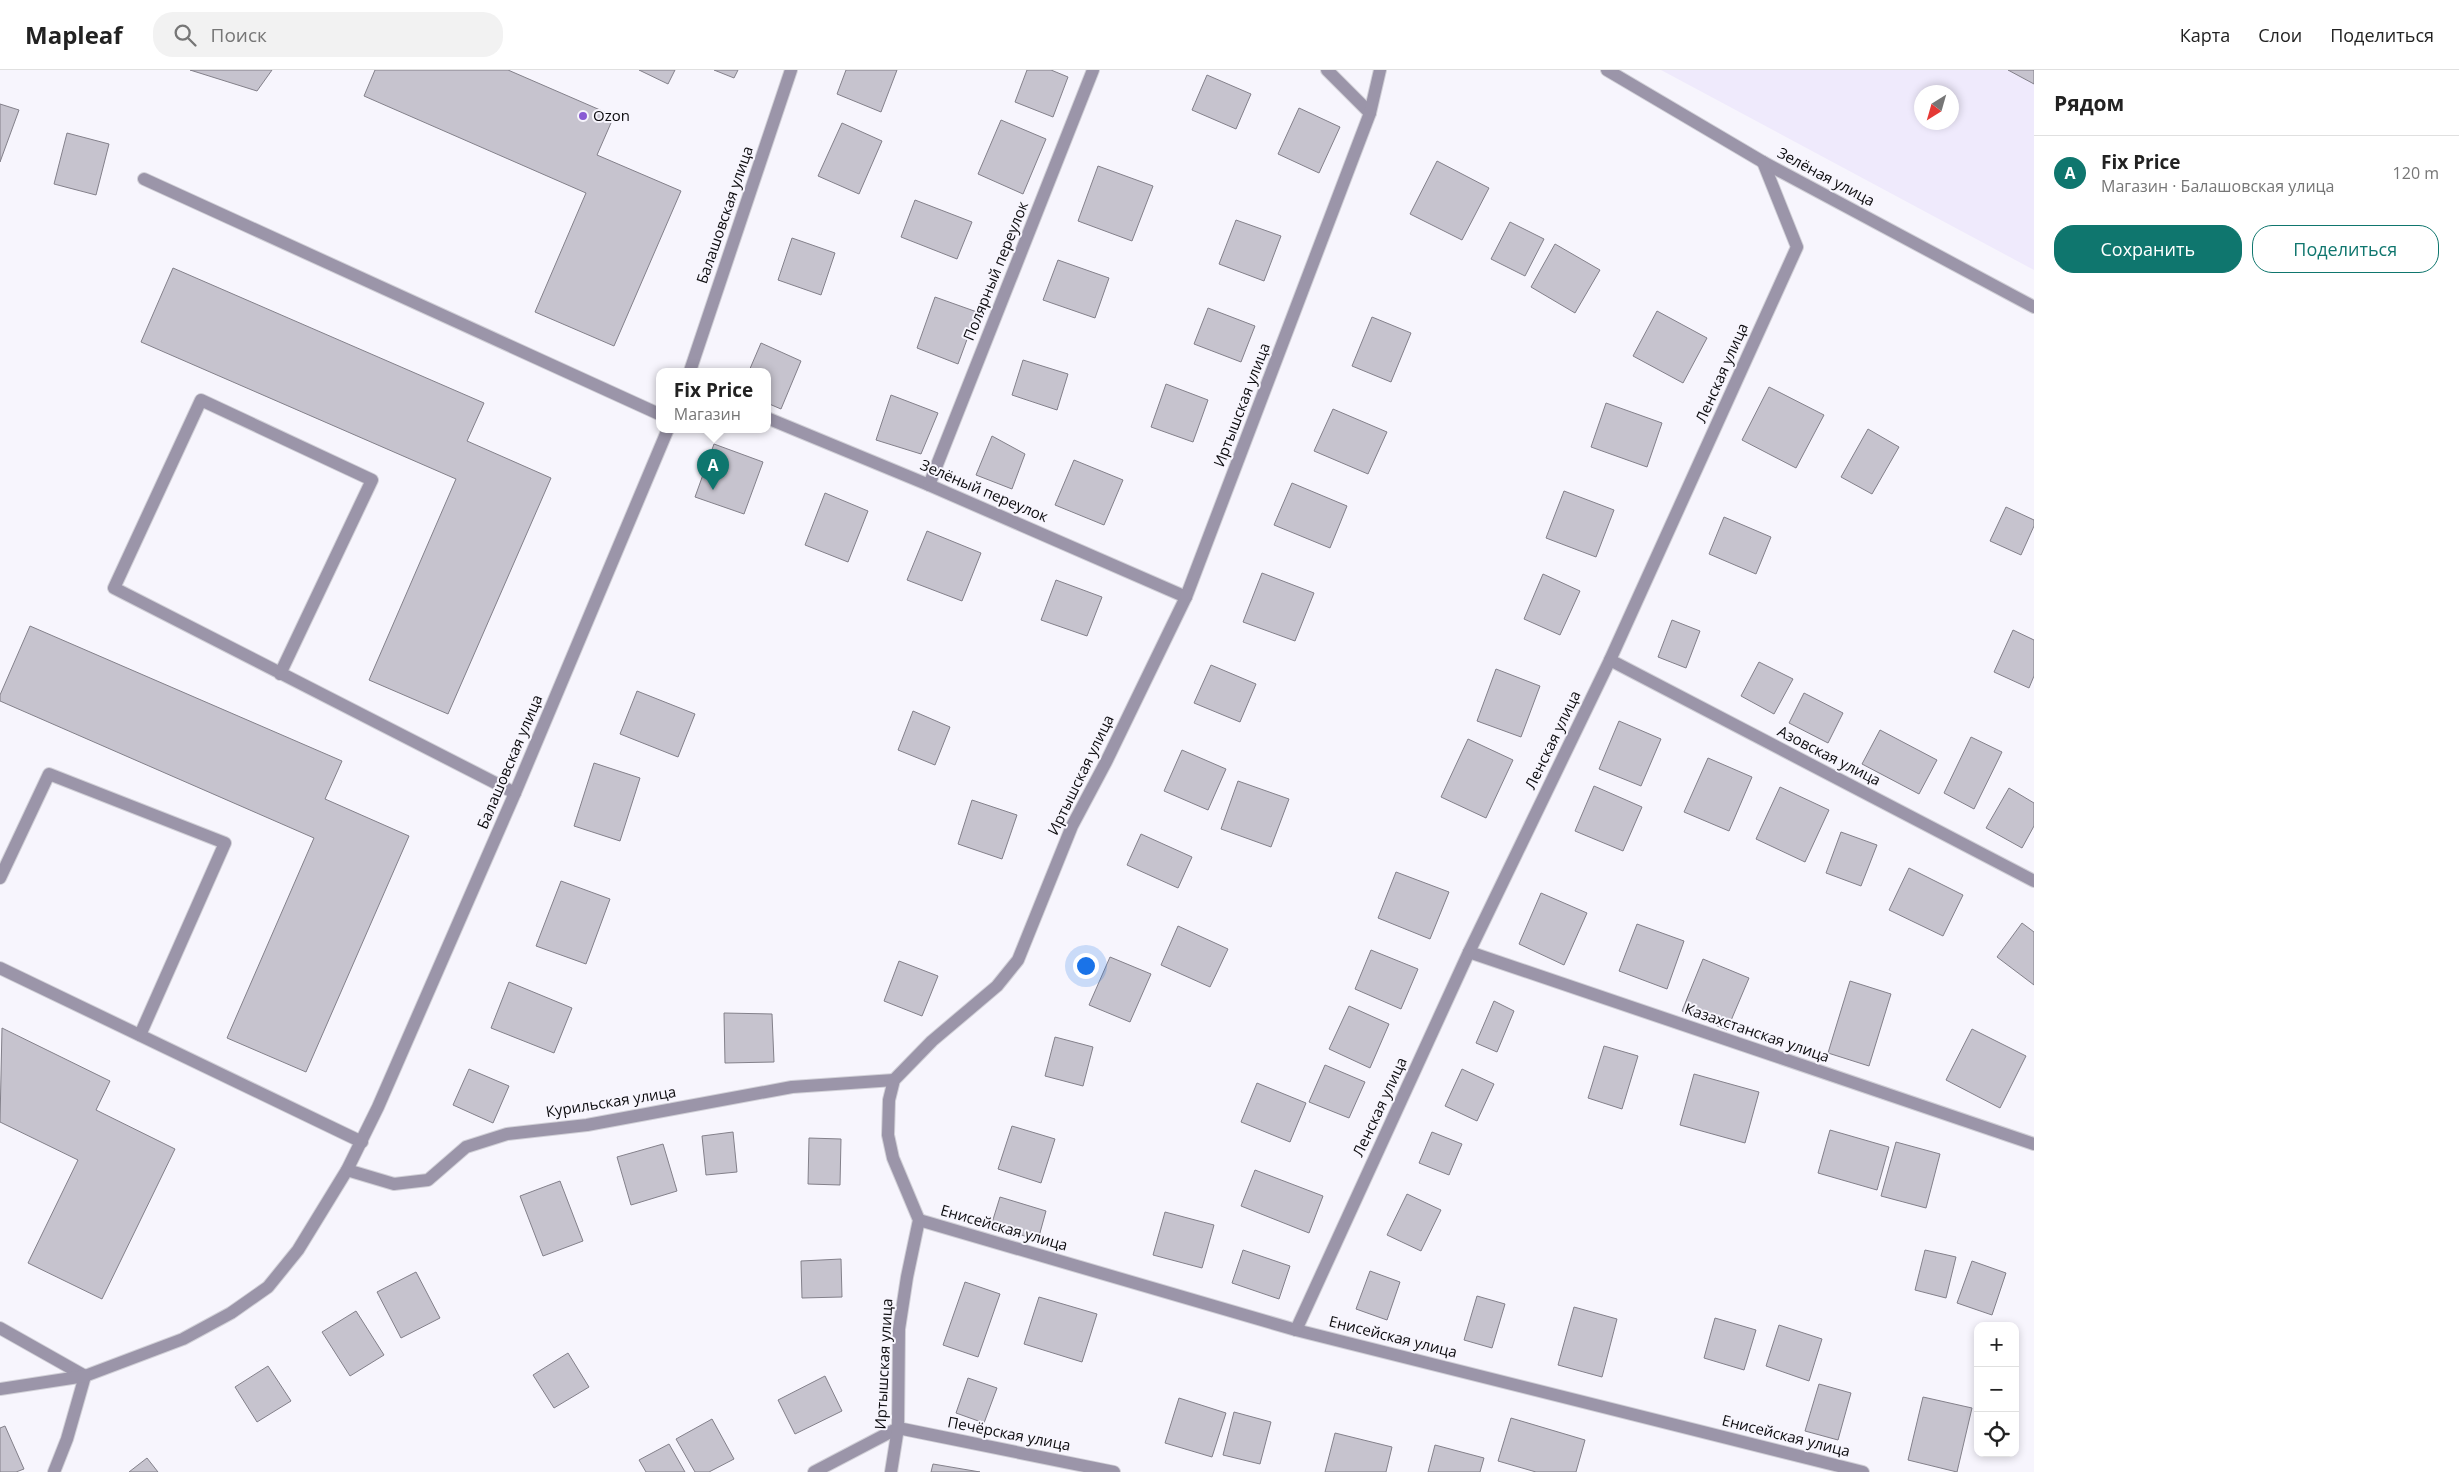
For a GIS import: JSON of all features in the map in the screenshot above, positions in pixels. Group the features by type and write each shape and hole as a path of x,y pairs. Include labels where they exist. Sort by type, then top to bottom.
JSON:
{"street":[{"name":"Балашовская улица","path":"691,368 791,70"},
{"name":"Полярный переулок","path":"929,485 1093,70"},
{"path":"1327,70 1370,113"},
{"name":"Иртышская улица","path":"894,1080 932,1041 997,986 1018,960 1072,826 1106,762 1186,597 1370,113 1380,70"},
{"name":"Зелёная улица","path":"1607,70 1763,162 2034,307"},
{"name":"Ленская улица","path":"1296,1330 1469,952 1610,660 1797,247 1763,162"},
{"path":"144,179 656,413"},
{"path":"280,674 372,480 201,400 114,588 280,674 515,793"},
{"name":"Зелёный переулок","path":"771,420 929,485 1186,597"},
{"name":"Балашовская улица","path":"0,1389 85,1376 183,1339 231,1313 268,1287 298,1250 347,1170 378,1107 515,793 666,433"},
{"name":"Азовская улица","path":"1610,660 2034,881"},
{"path":"0,878 49,774 225,843 140,1035"},
{"name":"Казахстанская улица","path":"1469,952 2034,1144"},
{"path":"0,968 362,1142"},
{"path":"894,1080 889,1100 888,1135 893,1158 919,1220"},
{"name":"Курильская улица","path":"347,1170 394,1184 428,1180 466,1147 507,1134 587,1125 792,1087 894,1080"},
{"name":"Иртышская улица","path":"891,1472 898,1428 899,1329 907,1277 919,1220"},
{"name":"Енисейская улица","path":"919,1220 1296,1330 1863,1472"},
{"path":"0,1328 85,1376 67,1439 54,1472"},
{"path":"814,1472 898,1428"},
{"name":"Печёрская улица","path":"898,1428 1114,1472"}],"shaded area":[{"path":"1661,70 2034,70 2034,270"}],"building":[{"path":"190,70 272,70 257,91"},
{"path":"375,70 508,70 614,116 597,155 681,191 614,346 535,312 586,193 364,96"},
{"path":"639,70 675,70 668,84"},
{"path":"714,70 738,70 734,78"},
{"path":"846,70 897,70 881,112 837,94"},
{"path":"1027,70 1051,70 1068,77 1053,117 1015,102"},
{"path":"2008,70 2034,70 2034,84"},
{"path":"1207,75 1251,94 1236,129 1192,110"},
{"path":"0,104 19,110 0,162"},
{"path":"1299,108 1340,127 1319,173 1278,154"},
{"path":"1001,120 1046,139 1023,194 978,174"},
{"path":"842,123 882,141 859,194 818,176"},
{"path":"67,133 109,144 96,195 54,184"},
{"path":"1437,161 1489,188 1462,240 1410,214"},
{"path":"1098,166 1153,186 1132,241 1078,221"},
{"path":"915,200 972,222 957,259 901,237"},
{"path":"1236,220 1281,236 1264,281 1219,264"},
{"path":"1510,222 1544,239 1525,276 1491,259"},
{"path":"792,238 835,253 821,295 778,280"},
{"path":"1555,244 1600,270 1575,313 1531,287"},
{"path":"1058,260 1109,278 1095,318 1043,300"},
{"path":"173,268 484,403 467,441 551,478 448,714 369,680 456,479 141,342"},
{"path":"935,297 977,312 958,364 917,348"},
{"path":"1208,308 1255,326 1241,362 1194,344"},
{"path":"1657,311 1707,338 1683,383 1633,356"},
{"path":"1372,317 1411,333 1391,382 1352,366"},
{"path":"761,343 801,361 781,409 771,405 771,368 750,368"},
{"path":"1023,360 1068,374 1057,410 1012,395"},
{"path":"1166,384 1208,400 1193,442 1151,427"},
{"path":"1769,387 1824,415 1796,468 1742,440"},
{"path":"891,395 938,413 921,454 876,440"},
{"path":"1606,403 1662,423 1647,467 1591,447"},
{"path":"1333,409 1387,432 1368,474 1314,451"},
{"path":"1868,429 1899,447 1872,494 1841,477"},
{"path":"992,436 1025,454 1012,489 976,475"},
{"path":"714,444 763,462 744,514 695,497"},
{"path":"1074,460 1123,480 1104,525 1055,505"},
{"path":"1292,483 1347,506 1330,548 1274,525"},
{"path":"1564,491 1614,510 1596,557 1546,538"},
{"path":"825,493 868,511 848,562 805,545"},
{"path":"2006,507 2034,520 2034,526 2021,555 1990,541"},
{"path":"1724,517 1771,537 1756,574 1709,554"},
{"path":"927,531 981,553 962,601 907,580"},
{"path":"1262,573 1314,593 1295,641 1243,622"},
{"path":"1543,574 1580,591 1560,635 1524,619"},
{"path":"1056,580 1102,597 1087,636 1041,620"},
{"path":"1672,620 1700,631 1686,668 1658,657"},
{"path":"30,626 342,761 325,799 409,836 306,1072 227,1038 314,838 0,701 0,695"},
{"path":"2013,630 2034,640 2034,676 2029,688 1994,672"},
{"path":"1759,662 1793,679 1774,714 1741,696"},
{"path":"1211,665 1256,684 1240,722 1194,703"},
{"path":"1496,669 1540,686 1521,737 1477,721"},
{"path":"637,691 695,714 678,757 620,734"},
{"path":"1804,693 1843,713 1828,743 1789,723"},
{"path":"913,711 950,727 935,765 898,750"},
{"path":"1619,721 1661,739 1641,786 1599,769"},
{"path":"1880,730 1937,760 1919,794 1862,764"},
{"path":"1971,737 2002,752 1974,809 1944,793"},
{"path":"1468,739 1513,760 1486,818 1441,797"},
{"path":"1182,750 1226,769 1208,810 1164,791"},
{"path":"1708,758 1752,777 1729,831 1684,812"},
{"path":"594,763 640,778 620,841 574,826"},
{"path":"1238,781 1289,799 1271,847 1221,829"},
{"path":"1594,786 1642,807 1623,851 1575,831"},
{"path":"1780,787 1829,810 1805,862 1756,839"},
{"path":"2009,788 2034,803 2034,826 2022,848 1986,828"},
{"path":"972,800 1017,815 1002,859 958,844"},
{"path":"1841,832 1877,845 1861,886 1826,873"},
{"path":"1141,834 1192,857 1178,888 1127,865"},
{"path":"1909,868 1963,895 1943,936 1889,910"},
{"path":"1396,872 1449,892 1430,939 1378,918"},
{"path":"561,881 610,899 586,964 536,946"},
{"path":"1541,893 1587,913 1564,965 1519,944"},
{"path":"2022,923 2034,932 2034,985 1997,957"},
{"path":"1637,924 1684,941 1667,989 1619,971"},
{"path":"1178,926 1228,949 1210,987 1161,965"},
{"path":"1371,950 1418,969 1401,1009 1355,989"},
{"path":"1110,957 1151,974 1130,1022 1089,1005"},
{"path":"1703,959 1749,978 1727,1030 1682,1011"},
{"path":"899,961 938,976 922,1016 884,1001"},
{"path":"1850,981 1891,994 1869,1066 1828,1053"},
{"path":"509,982 572,1008 554,1053 491,1028"},
{"path":"1494,1001 1514,1011 1497,1052 1476,1043"},
{"path":"1349,1006 1389,1024 1370,1068 1329,1049"},
{"path":"724,1013 772,1014 774,1062 725,1063"},
{"path":"2,1028 110,1081 96,1110 175,1149 102,1299 28,1263 78,1160 0,1122"},
{"path":"1972,1029 2026,1056 2000,1108 1946,1080"},
{"path":"1055,1037 1093,1047 1083,1086 1045,1076"},
{"path":"1604,1046 1638,1056 1622,1109 1588,1098"},
{"path":"1325,1065 1365,1082 1349,1118 1309,1102"},
{"path":"469,1069 509,1086 493,1123 453,1105"},
{"path":"1462,1069 1494,1084 1477,1121 1445,1106"},
{"path":"1694,1074 1759,1092 1745,1143 1680,1125"},
{"path":"1257,1083 1306,1103 1290,1142 1241,1122"},
{"path":"1012,1126 1055,1139 1041,1183 998,1169"},
{"path":"1830,1130 1889,1147 1877,1190 1818,1173"},
{"path":"733,1132 737,1172 706,1175 702,1136"},
{"path":"1432,1132 1462,1144 1449,1175 1419,1163"},
{"path":"809,1138 841,1139 840,1185 808,1184"},
{"path":"1896,1142 1940,1154 1926,1208 1881,1196"},
{"path":"663,1144 677,1191 631,1205 617,1157"},
{"path":"1255,1170 1323,1196 1309,1233 1241,1206"},
{"path":"560,1181 583,1241 543,1256 520,1196"},
{"path":"1407,1194 1441,1210 1421,1251 1387,1235"},
{"path":"1000,1197 1046,1211 1038,1240 991,1226"},
{"path":"1165,1212 1214,1225 1202,1268 1153,1255"},
{"path":"1243,1250 1290,1266 1279,1299 1232,1283"},
{"path":"1925,1250 1956,1257 1946,1298 1915,1290"},
{"path":"841,1259 842,1297 802,1298 801,1261"},
{"path":"1972,1261 2006,1273 1992,1315 1957,1303"},
{"path":"1370,1271 1400,1282 1387,1320 1356,1309"},
{"path":"416,1272 440,1318 401,1338 377,1292"},
{"path":"965,1282 1000,1294 978,1357 943,1345"},
{"path":"1477,1296 1505,1304 1492,1348 1464,1340"},
{"path":"1039,1297 1097,1314 1082,1362 1024,1344"},
{"path":"1574,1307 1617,1319 1602,1377 1558,1365"},
{"path":"356,1311 384,1355 350,1376 322,1332"},
{"path":"1715,1318 1756,1330 1744,1370 1704,1358"},
{"path":"1779,1325 1822,1339 1809,1381 1766,1366"},
{"path":"568,1353 589,1387 554,1408 533,1375"},
{"path":"268,1366 291,1401 257,1422 235,1387"},
{"path":"825,1376 842,1411 795,1434 778,1400"},
{"path":"968,1378 997,1388 984,1423 956,1413"},
{"path":"1819,1384 1851,1393 1838,1440 1805,1431"},
{"path":"1923,1397 1972,1408 1957,1472 1908,1460"},
{"path":"1179,1398 1226,1413 1212,1457 1165,1443"},
{"path":"1234,1412 1271,1422 1260,1464 1223,1455"},
{"path":"1511,1418 1585,1440 1576,1472 1536,1472 1498,1461"},
{"path":"712,1419 734,1459 709,1472 695,1472 676,1439"},
{"path":"5,1426 24,1469 16,1472 0,1472 0,1428"},
{"path":"1335,1433 1392,1447 1386,1472 1325,1472"},
{"path":"669,1444 685,1472 646,1472 639,1460"},
{"path":"1435,1445 1484,1458 1480,1472 1428,1472"},
{"path":"147,1458 158,1472 129,1472"},
{"path":"933,1464 980,1472 931,1472"}],"place":[{"name":"Ozon","path":"583,116"},
{"name":"Fix Price","path":"713,490"}]}
